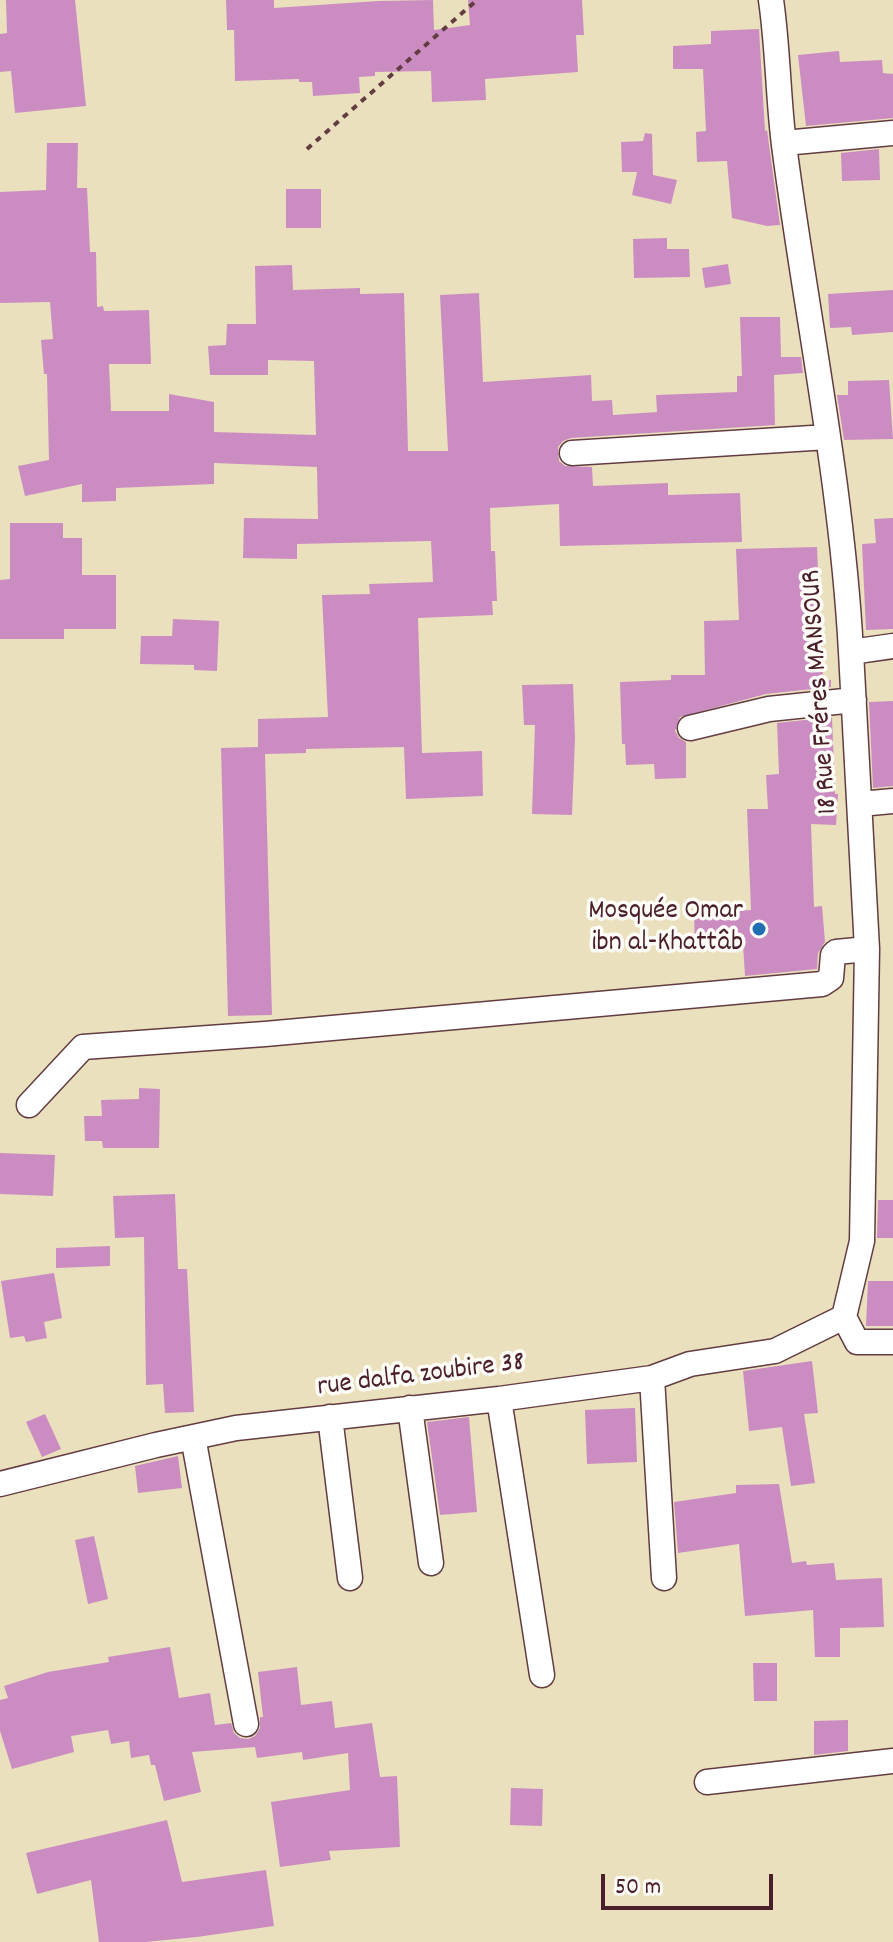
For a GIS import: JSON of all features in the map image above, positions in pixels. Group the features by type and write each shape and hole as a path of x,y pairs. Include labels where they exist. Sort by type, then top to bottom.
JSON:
{"street":[{"name":"18 Rue Fréres MANSOUR","path":"771,0 784,143 828,437 849,608 860,804 867,949 862,1241 844,1317"},
{"path":"784,143 893,133"},
{"path":"572,453 828,437"},
{"path":"851,652 893,646"},
{"path":"690,728 769,709 854,700"},
{"path":"860,804 893,801"},
{"path":"29,1105 83,1047 265,1034 822,984 831,978 836,952 867,949"},
{"path":"844,1317 857,1342 893,1342"},
{"name":"rue dalfa zoubire 38","path":"0,1484 236,1428 499,1399 652,1378 690,1364 775,1351 844,1317"},
{"path":"652,1378 664,1578"},
{"path":"499,1399 542,1675"},
{"path":"410,1408 431,1563"},
{"path":"330,1417 350,1578"},
{"path":"193,1437 246,1724"},
{"path":"707,1782 893,1761"}],"path":[{"path":"307,149 477,0"}],"building":[{"path":"6,0 75,0 86,106 15,113 11,71 0,72 0,34 7,33"},
{"path":"226,0 274,0 274,8 433,0 434,30 470,25 468,0 582,0 584,35 576,35 578,72 485,79 486,100 432,102 431,71 375,72 375,76 359,77 360,93 313,96 312,82 299,82 299,79 235,81 234,30 227,30"},
{"path":"759,29 765,131 780,225 767,226 732,218 727,161 697,162 696,132 706,131 703,69 673,69 673,46 711,44 711,31"},
{"path":"839,51 840,62 882,60 883,73 893,74 893,118 806,126 798,55"},
{"path":"645,133 652,134 653,175 677,180 671,204 632,195 637,172 622,172 621,142 643,141"},
{"path":"47,143 78,143 77,188 87,188 90,252 96,252 97,307 103,306 104,311 149,310 151,364 109,364 111,411 169,411 169,394 214,402 214,432 316,435 314,361 268,360 268,375 210,375 208,346 226,345 227,324 256,324 255,266 292,265 293,290 360,288 360,294 404,293 408,451 448,451 440,295 479,293 483,382 591,375 592,401 612,400 613,415 657,412 656,395 737,392 737,376 742,376 740,317 780,317 781,357 801,357 803,373 774,375 775,425 571,438 558,447 559,461 565,466 592,467 593,486 668,483 668,495 740,493 742,542 560,546 559,504 490,508 497,601 492,601 493,615 418,618 422,753 482,751 483,796 406,799 404,747 306,749 306,753 265,754 272,1015 228,1016 221,748 258,747 258,719 328,717 322,595 370,594 369,584 433,582 431,541 297,544 297,559 243,558 244,518 318,519 317,467 214,463 214,484 116,488 116,501 82,502 82,484 25,496 18,466 49,460 47,374 44,374 41,340 53,339 50,302 0,303 0,192 46,190"},
{"path":"879,149 880,180 842,181 841,153"},
{"path":"286,189 321,189 321,228 286,228"},
{"path":"667,238 667,249 689,249 690,277 634,278 633,239"},
{"path":"728,264 731,284 705,288 702,268"},
{"path":"893,290 893,332 852,335 851,327 830,328 828,294"},
{"path":"889,380 893,439 844,440 837,395 848,395 848,381"},
{"path":"893,518 893,629 866,630 862,544 876,543 874,519"},
{"path":"10,523 63,523 63,538 82,538 82,575 116,575 116,629 64,629 64,639 0,639 0,580 10,579"},
{"path":"817,547 823,681 831,680 831,687 766,694 680,717 675,731 686,742 686,778 655,779 654,764 626,765 625,744 622,744 620,682 671,680 671,675 705,675 704,621 739,620 736,549"},
{"path":"173,619 219,621 217,671 194,670 194,665 140,664 141,636 172,636"},
{"path":"573,684 575,738 572,815 532,814 535,725 524,725 522,685"},
{"path":"893,701 893,786 873,788 869,702"},
{"path":"832,717 835,794 838,794 836,825 811,824 814,907 822,906 825,942 818,953 817,969 745,976 743,944 695,948 694,913 751,910 747,809 768,809 766,775 779,774 777,723"},
{"path":"139,1088 160,1089 159,1148 103,1148 102,1141 85,1141 84,1116 102,1116 101,1100 139,1099"},
{"path":"0,1153 55,1155 53,1196 0,1194"},
{"path":"175,1194 178,1269 187,1269 194,1412 165,1413 163,1384 146,1385 144,1237 115,1238 113,1196"},
{"path":"878,1200 893,1200 893,1238 877,1238"},
{"path":"110,1246 110,1266 56,1268 56,1248"},
{"path":"54,1273 62,1318 44,1322 47,1338 26,1342 24,1336 10,1338 1,1281"},
{"path":"868,1281 893,1281 893,1326 866,1326"},
{"path":"812,1361 818,1413 804,1414 815,1483 791,1486 782,1427 749,1431 743,1371"},
{"path":"635,1408 637,1462 587,1464 585,1410"},
{"path":"45,1414 61,1449 42,1457 26,1422"},
{"path":"469,1417 477,1512 440,1515 427,1422"},
{"path":"178,1456 182,1488 138,1493 135,1466"},
{"path":"779,1484 792,1563 834,1563 836,1580 882,1578 884,1627 840,1628 840,1657 815,1657 813,1610 745,1616 739,1544 678,1553 674,1502 736,1493 736,1485"},
{"path":"94,1536 108,1599 88,1604 75,1540"},
{"path":"170,1647 179,1698 210,1693 215,1725 231,1723 234,1733 240,1738 255,1736 260,1728 260,1717 263,1717 258,1672 297,1667 301,1705 332,1701 335,1728 372,1723 380,1777 397,1776 400,1847 329,1851 331,1860 280,1867 271,1802 350,1790 348,1753 303,1760 302,1752 257,1758 255,1747 192,1752 201,1792 164,1801 155,1765 151,1765 149,1755 131,1758 129,1741 111,1744 108,1730 71,1736 74,1752 12,1769 0,1731 0,1700 8,1698 4,1686 48,1672 109,1662 108,1657"},
{"path":"753,1663 777,1663 777,1701 754,1701"},
{"path":"848,1720 848,1751 814,1755 814,1721"},
{"path":"511,1788 543,1789 542,1826 510,1825"},
{"path":"167,1820 182,1882 266,1870 274,1926 145,1942 99,1942 91,1880 37,1894 26,1853"}],"place":[{"name":"Mosquée Omar ibn al-Khattâb","path":"759,929"}]}
